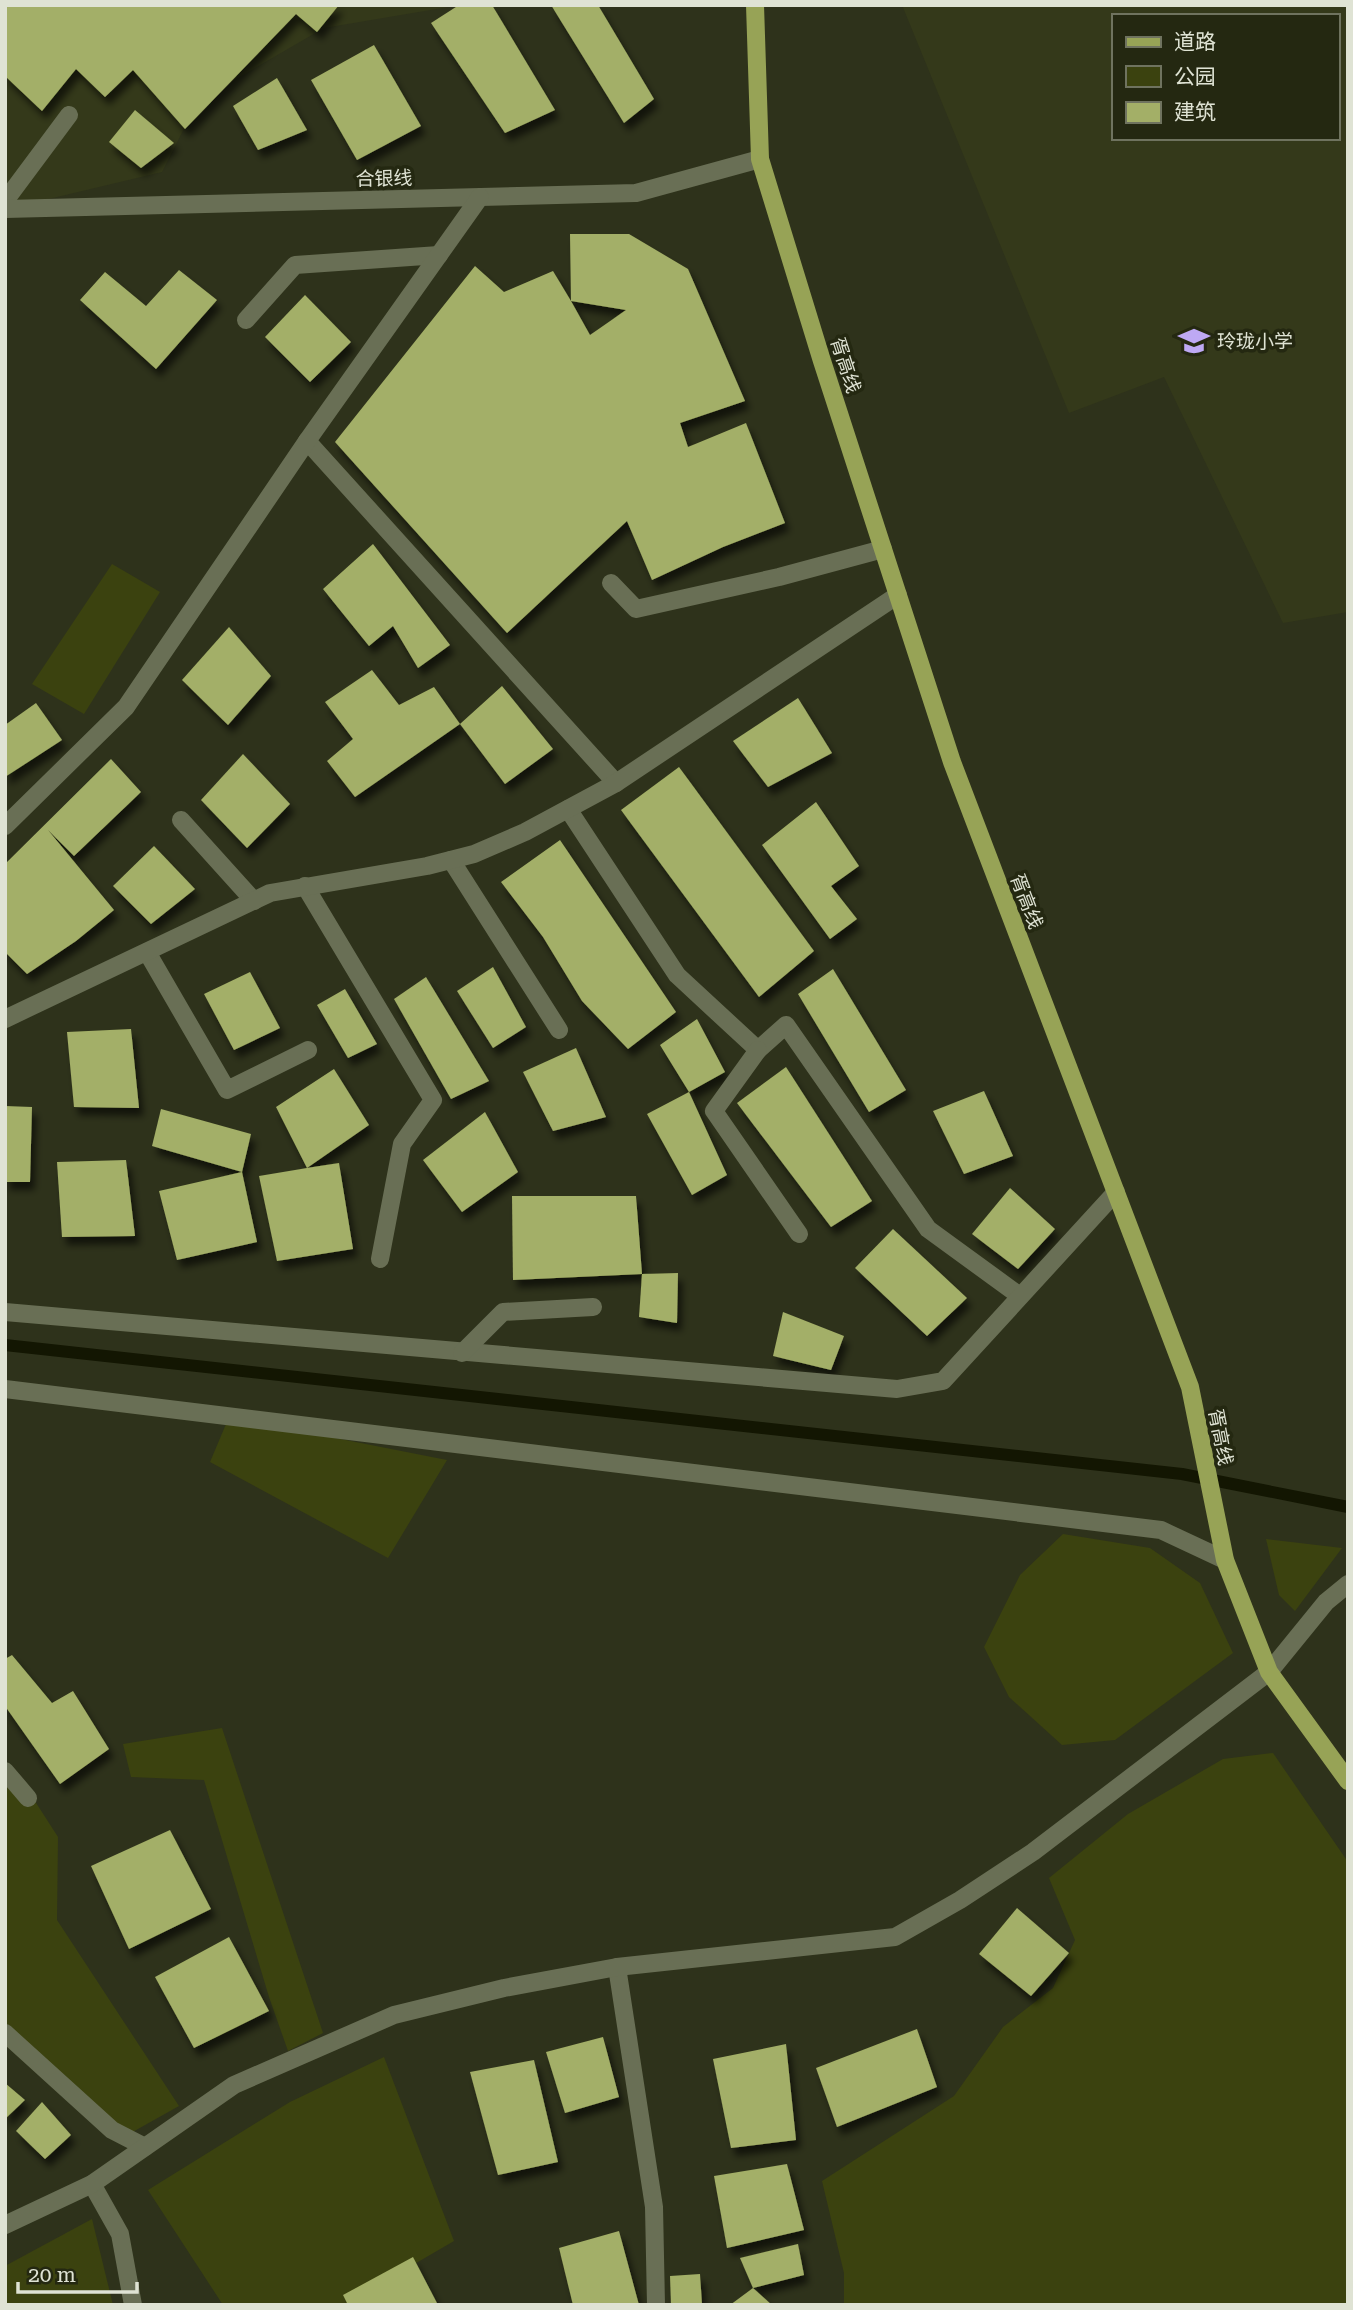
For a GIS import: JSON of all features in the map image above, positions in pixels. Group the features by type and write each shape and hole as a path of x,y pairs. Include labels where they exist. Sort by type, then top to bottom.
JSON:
{"main road":[{"name":"胥高线","path":"755,5 760,159 952,762 1190,1387 1225,1560 1269,1672 1348,1781"}],"street":[{"path":"5,201 69,115"},
{"name":"合银线","path":"5,209 636,193 760,159"},
{"path":"5,826 126,706 307,441 480,197"},
{"path":"246,320 295,265 439,255"},
{"path":"307,441 616,783"},
{"path":"611,583 636,608 779,577 883,549"},
{"path":"5,1019 270,893 451,860 474,854 525,832 616,783 898,595"},
{"path":"568,809 677,975 758,1050"},
{"path":"181,820 254,901"},
{"path":"451,860 559,1030"},
{"path":"305,886 433,1100 402,1144 380,1259"},
{"path":"147,952 227,1090 308,1050"},
{"path":"799,1234 714,1111 758,1050 786,1025 928,1229 1020,1296"},
{"path":"5,1311 897,1389 943,1381 1116,1192"},
{"path":"462,1353 503,1312 593,1307"},
{"path":"5,1389 1161,1530 1225,1560"},
{"path":"5,2225 92,2184 234,2085 394,2015 504,1988 617,1967 895,1937 960,1900 1033,1852 1269,1672 1326,1602 1348,1584"},
{"path":"5,1771 29,1798"},
{"path":"617,1967 654,2207 656,2305"},
{"path":"5,2033 112,2130 145,2147"},
{"path":"92,2184 120,2234 134,2305"}],"shaded area":[{"path":"5,5 460,5 324,28 198,101 162,172 15,207 5,206"},
{"name":"玲珑小学","path":"902,5 1348,5 1348,612 1283,623 1164,377 1069,413"}],"green space":[{"path":"112,564 160,592 84,714 32,684"},
{"path":"229,1417 447,1460 388,1558 210,1462"},
{"path":"1063,1534 1150,1548 1200,1583 1233,1653 1115,1740 1062,1745 1009,1697 984,1647 1020,1575"},
{"path":"1266,1539 1342,1548 1295,1611 1279,1595"},
{"path":"222,1728 323,2033 288,2051 269,1997 204,1780 131,1777 123,1744"},
{"path":"1273,1753 1348,1862 1348,2305 844,2305 844,2273 822,2181 954,2096 1003,2027 1053,1988 1075,1940 1049,1878 1128,1814 1223,1759"},
{"path":"20,1778 58,1837 57,1920 179,2106 129,2134 5,2030 5,1782"},
{"path":"384,2057 454,2241 344,2305 223,2305 148,2190 290,2102"},
{"path":"92,2219 113,2305 5,2305 5,2266"}],"building":[{"path":"5,5 339,5 317,32 296,14 185,129 133,70 105,97 76,69 42,111 5,76"},
{"path":"459,5 492,5 555,110 505,133 431,23"},
{"path":"551,5 598,5 654,99 624,123"},
{"path":"374,45 421,126 357,160 311,80"},
{"path":"277,78 307,130 258,150 233,106"},
{"path":"135,110 174,143 141,168 109,142"},
{"path":"570,234 629,234 688,269 745,401 680,423 688,447 746,423 785,523 723,547 652,580 627,521 507,633 335,442 475,266 504,292 553,271 571,301","holes":["571,301 626,310 590,335"]},
{"path":"179,270 217,300 156,369 80,300 105,272 146,306"},
{"path":"305,295 351,342 310,382 265,337"},
{"path":"373,544 450,645 418,668 393,626 369,646 323,589"},
{"path":"229,627 271,676 228,725 182,680"},
{"path":"372,670 399,705 434,687 460,724 355,797 327,761 353,739 325,702"},
{"path":"502,686 553,749 505,784 460,724"},
{"path":"798,698 832,753 768,787 733,741"},
{"path":"36,703 62,740 5,777 5,725"},
{"path":"243,754 290,804 247,848 201,800"},
{"path":"111,759 141,792 74,856 48,830 114,910 76,941 27,974 5,952 5,864"},
{"path":"679,767 814,951 759,997 621,810"},
{"path":"816,802 859,866 831,886 857,919 830,939 762,845"},
{"path":"560,840 676,1012 628,1049 582,1001 543,937 501,882"},
{"path":"154,846 195,889 151,924 113,886"},
{"path":"493,967 526,1027 493,1048 457,991"},
{"path":"833,969 906,1090 869,1112 798,994"},
{"path":"250,972 280,1028 234,1050 204,994"},
{"path":"426,977 489,1081 451,1099 394,999"},
{"path":"345,989 377,1044 348,1058 317,1005"},
{"path":"697,1019 725,1072 689,1092 660,1045"},
{"path":"131,1029 139,1108 74,1107 67,1032"},
{"path":"576,1048 606,1117 553,1131 523,1072"},
{"path":"786,1067 872,1201 831,1227 737,1103"},
{"path":"334,1069 369,1125 307,1168 276,1107"},
{"path":"984,1091 1013,1156 964,1174 933,1111"},
{"path":"689,1092 727,1175 692,1195 647,1114"},
{"path":"5,1106 32,1107 30,1182 5,1182"},
{"path":"161,1109 251,1134 242,1172 152,1146"},
{"path":"485,1112 518,1172 462,1212 423,1160"},
{"path":"126,1160 135,1236 62,1237 57,1162"},
{"path":"339,1163 353,1249 277,1261 259,1176"},
{"path":"242,1172 257,1242 177,1260 159,1191"},
{"path":"1010,1188 1055,1229 1018,1269 972,1234"},
{"path":"512,1196 636,1196 642,1274 513,1280"},
{"path":"893,1229 967,1298 927,1336 855,1268"},
{"path":"678,1273 677,1323 639,1317 642,1274"},
{"path":"783,1312 844,1336 831,1370 773,1356"},
{"path":"12,1655 52,1703 73,1691 109,1749 60,1784 5,1706 5,1659"},
{"path":"170,1830 211,1909 129,1949 91,1866"},
{"path":"1017,1908 1069,1953 1031,1996 979,1954"},
{"path":"229,1937 269,2011 194,2048 155,1977"},
{"path":"917,2029 937,2087 837,2127 816,2068"},
{"path":"603,2037 619,2097 565,2113 546,2052"},
{"path":"786,2044 796,2140 731,2148 713,2059"},
{"path":"534,2060 558,2162 498,2175 470,2072"},
{"path":"5,2083 25,2100 5,2119"},
{"path":"42,2102 71,2135 45,2159 16,2131"},
{"path":"787,2164 804,2230 727,2248 714,2176"},
{"path":"619,2231 639,2305 573,2305 559,2248"},
{"path":"798,2244 804,2275 753,2288 740,2258"},
{"path":"413,2257 438,2305 348,2305 343,2295"},
{"path":"700,2274 702,2305 671,2305 670,2276"},
{"path":"753,2288 772,2305 730,2305"}],"waterway":[{"path":"5,1345 1182,1474 1348,1507"}],"place":[{"name":"玲珑小学","path":"1194,341"}]}
